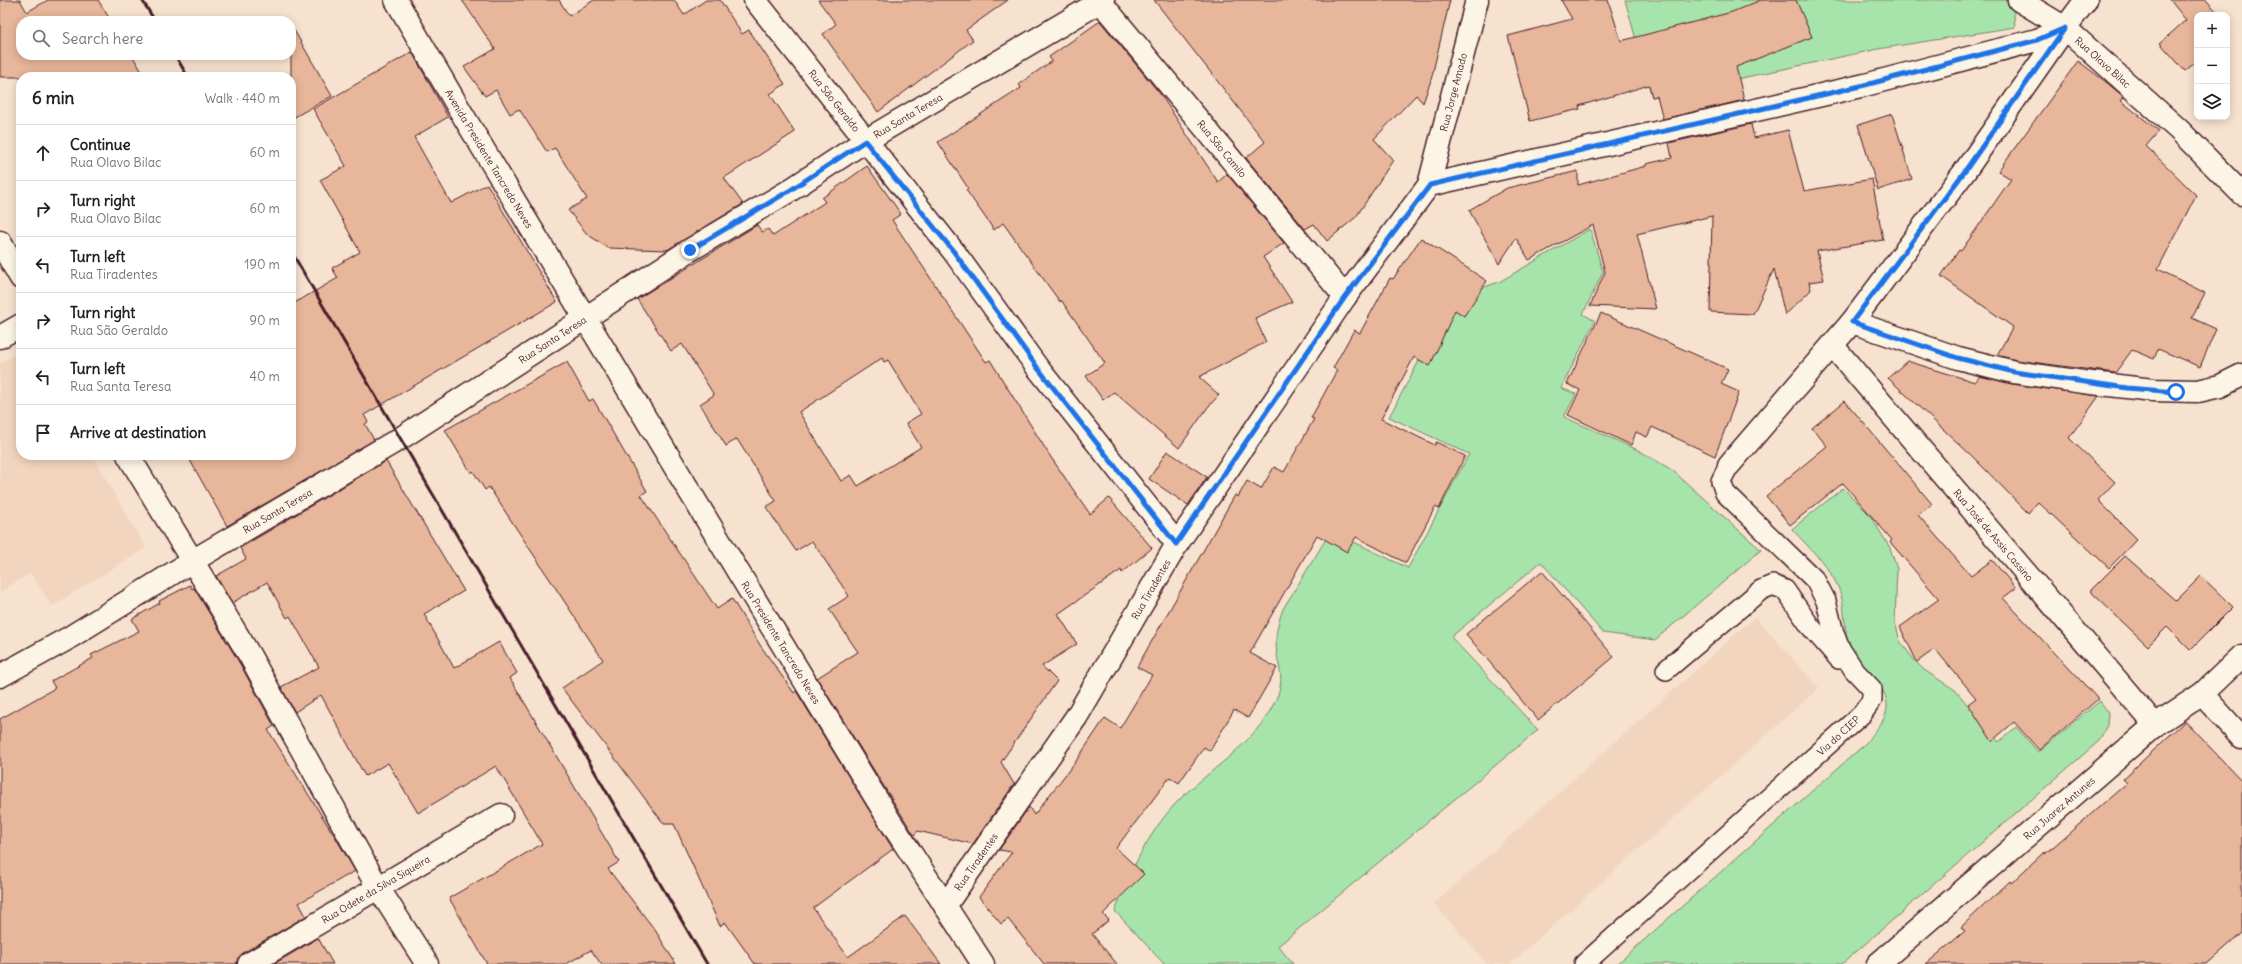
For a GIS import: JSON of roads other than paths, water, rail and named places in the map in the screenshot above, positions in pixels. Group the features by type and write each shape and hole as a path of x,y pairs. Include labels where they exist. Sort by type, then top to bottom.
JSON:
{"street":[{"name":"Avenida Presidente Tancredo Neves","path":"396,0 469,125 586,316"},
{"name":"Rua São Geraldo","path":"755,0 954,252 1037,367 1176,544"},
{"name":"Rua Jorge Amado","path":"1430,185 1477,0"},
{"path":"2019,0 2065,28"},
{"path":"1430,185 1881,81 2037,40 2065,28 2086,0"},
{"name":"Rua Santa Teresa","path":"0,676 67,639 194,560 401,438 586,316 789,191 865,141 1101,1"},
{"name":"Rua São Camilo","path":"1101,1 1345,297"},
{"name":"Rua Olavo Bilac","path":"1729,465 1833,346 1852,322 1965,171 2065,28 2173,125 2220,170 2242,194"},
{"name":"Rua Tiradentes","path":"945,906 1077,716 1176,544 1345,297 1430,185"},
{"path":"0,242 16,269"},
{"name":"Rua Presidente Tancredo Neves","path":"586,316 798,671 890,821 983,964"},
{"path":"1852,322 1958,358 2014,372 2083,382 2153,390 2198,391 2220,386 2242,375"},
{"path":"0,337 16,328"},
{"name":"Rua José de Assis Cassino","path":"1833,346 2155,725"},
{"path":"131,460 194,560 250,656 377,886 427,964"},
{"name":"Rua Juarez Antunes","path":"1878,964 2155,725 2202,694 2242,656"},
{"path":"2202,694 2242,738"},
{"name":"Rua Odete da Silva Siqueira","path":"249,964 377,886 501,815"}],"lane":[{"path":"1729,465 1721,481 1725,493 1815,580 1824,596 1834,633 1841,650 1854,670 1868,684"},
{"path":"1666,670 1761,590 1767,586 1776,585 1785,590 1810,626 1840,660 1868,684"},
{"name":"Via do CIEP","path":"1584,964 1862,714 1872,700 1872,689 1868,684"}],"railway":[{"path":"142,0 152,16"},
{"path":"178,60 185,72"},
{"path":"296,260 707,964"}]}
